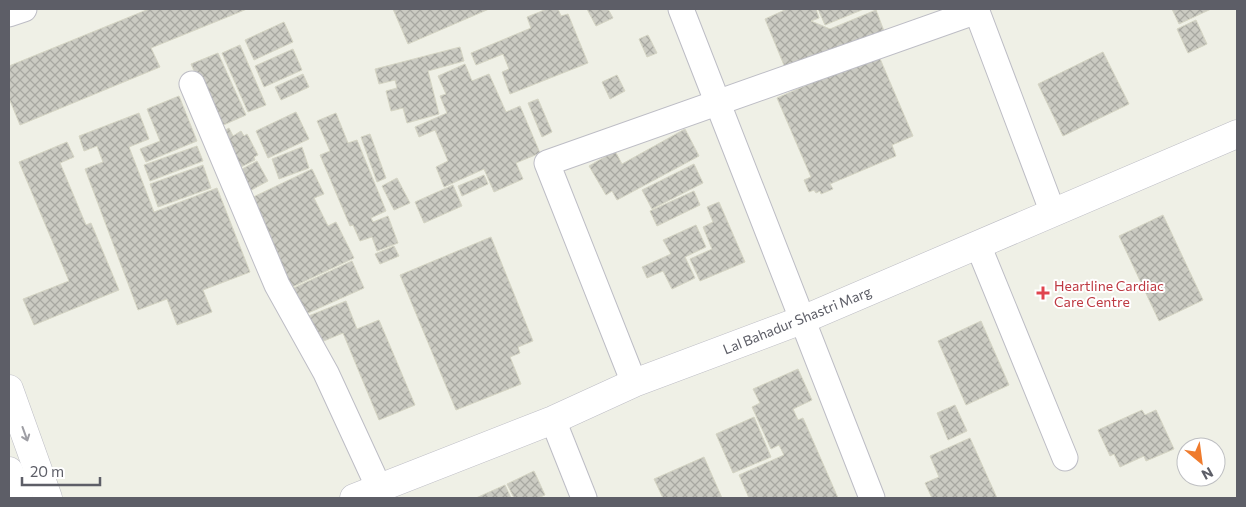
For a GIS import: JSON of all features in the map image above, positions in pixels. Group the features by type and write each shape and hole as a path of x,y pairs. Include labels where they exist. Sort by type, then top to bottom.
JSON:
{"street":[{"path":"9,14 24,9"},
{"path":"680,9 872,498"},
{"path":"634,383 547,163 977,10 1053,213"},
{"path":"192,84 276,285 326,373 367,493"},
{"name":"Lal Bahadur Shastri Marg","path":"367,493 553,420 634,383 802,320 1237,134"},
{"path":"978,245 1065,458"},
{"path":"9,388 48,498"},
{"path":"553,420 584,498"},
{"path":"9,471 19,498"}],"building":[{"path":"149,9 247,9 151,48 160,67 20,125 9,98 9,66"},
{"path":"393,9 489,9 408,44"},
{"path":"547,9 558,9 561,16 568,14 588,63 510,94 502,72 509,69 503,54 476,65 471,53 531,28 527,17"},
{"path":"587,9 608,9 613,18 596,26"},
{"path":"787,9 816,9 819,18 811,21 830,29 876,10 884,31 786,70 765,19"},
{"path":"818,9 864,9 825,25"},
{"path":"1172,9 1211,9 1179,24"},
{"path":"1196,20 1207,44 1188,53 1177,29"},
{"path":"284,22 293,42 254,60 245,40"},
{"path":"648,35 657,53 647,57 639,39"},
{"path":"240,45 266,105 248,112 222,53"},
{"path":"460,47 464,61 428,71 439,114 407,123 403,108 391,111 386,91 397,88 395,80 379,84 375,69"},
{"path":"293,49 302,70 264,87 255,66"},
{"path":"1103,52 1129,104 1063,136 1038,84"},
{"path":"218,53 246,115 219,127 191,64"},
{"path":"878,54 913,136 892,145 896,156 830,184 833,189 821,194 820,191 816,193 814,190 809,192 804,180 811,177 777,98"},
{"path":"465,64 472,81 489,74 506,112 520,106 540,153 516,163 523,179 494,192 484,169 444,187 436,167 448,161 435,130 419,137 415,127 447,113 440,96 446,94 438,76"},
{"path":"303,74 309,87 281,100 275,87"},
{"path":"617,75 625,91 610,99 602,82"},
{"path":"179,96 197,141 146,162 140,149 160,141 147,109"},
{"path":"538,99 552,132 542,137 528,103"},
{"path":"296,112 309,139 268,158 256,131"},
{"path":"139,113 149,139 129,147 154,212 217,188 250,272 203,290 212,312 177,325 167,299 138,310 85,169 103,162 97,146 84,151 79,136"},
{"path":"336,113 348,143 357,140 386,211 371,218 373,222 388,216 398,243 377,251 372,237 360,241 353,225 350,226 320,155 330,151 317,121"},
{"path":"229,128 233,136 241,131 244,136 247,134 258,155 254,157 255,160 233,171 215,136"},
{"path":"685,129 699,156 617,200 612,191 606,195 589,166 615,151 622,164"},
{"path":"370,134 386,178 377,182 361,137"},
{"path":"67,142 74,157 60,163 86,225 91,223 119,290 34,325 23,299 69,281 19,162"},
{"path":"197,146 203,161 150,181 144,165"},
{"path":"302,147 309,168 279,179 272,159"},
{"path":"257,161 268,181 244,194 233,174"},
{"path":"694,164 703,183 652,209 642,190"},
{"path":"203,165 211,188 158,207 150,184"},
{"path":"312,169 324,194 314,198 328,226 336,222 354,258 288,289 247,200"},
{"path":"484,175 488,184 462,196 458,186"},
{"path":"397,178 410,203 394,210 382,186"},
{"path":"453,185 462,206 424,223 415,202"},
{"path":"694,191 700,205 657,226 650,211"},
{"path":"719,202 745,262 700,281 690,259 712,249 703,227 713,222 707,207"},
{"path":"1163,215 1203,300 1159,321 1119,236"},
{"path":"696,225 706,247 685,257 695,278 672,289 663,271 647,278 642,267 671,254 663,240"},
{"path":"491,237 533,341 518,347 520,353 510,357 521,384 456,410 400,275"},
{"path":"394,246 399,256 380,264 375,254"},
{"path":"352,261 364,288 297,318 285,292"},
{"path":"346,301 357,329 379,320 415,405 379,420 343,333 302,350 291,323"},
{"path":"981,321 1009,385 966,405 938,341"},
{"path":"798,369 812,400 793,409 798,420 803,418 838,498 749,498 739,475 784,455 779,445 771,449 752,407 760,403 753,389"},
{"path":"955,405 967,431 948,440 937,413"},
{"path":"1142,410 1145,415 1156,410 1174,449 1146,461 1144,456 1120,467 1114,454 1110,456 1098,430"},
{"path":"754,417 771,457 733,473 716,434"},
{"path":"970,438 997,498 932,498 925,483 939,477 930,456"},
{"path":"704,457 722,498 663,498 654,479"},
{"path":"534,471 545,495 538,498 514,498 507,484"},
{"path":"505,485 511,498 476,498"}],"place":[{"name":"Heartline Cardiac Care Centre","path":"1043,293"}]}
